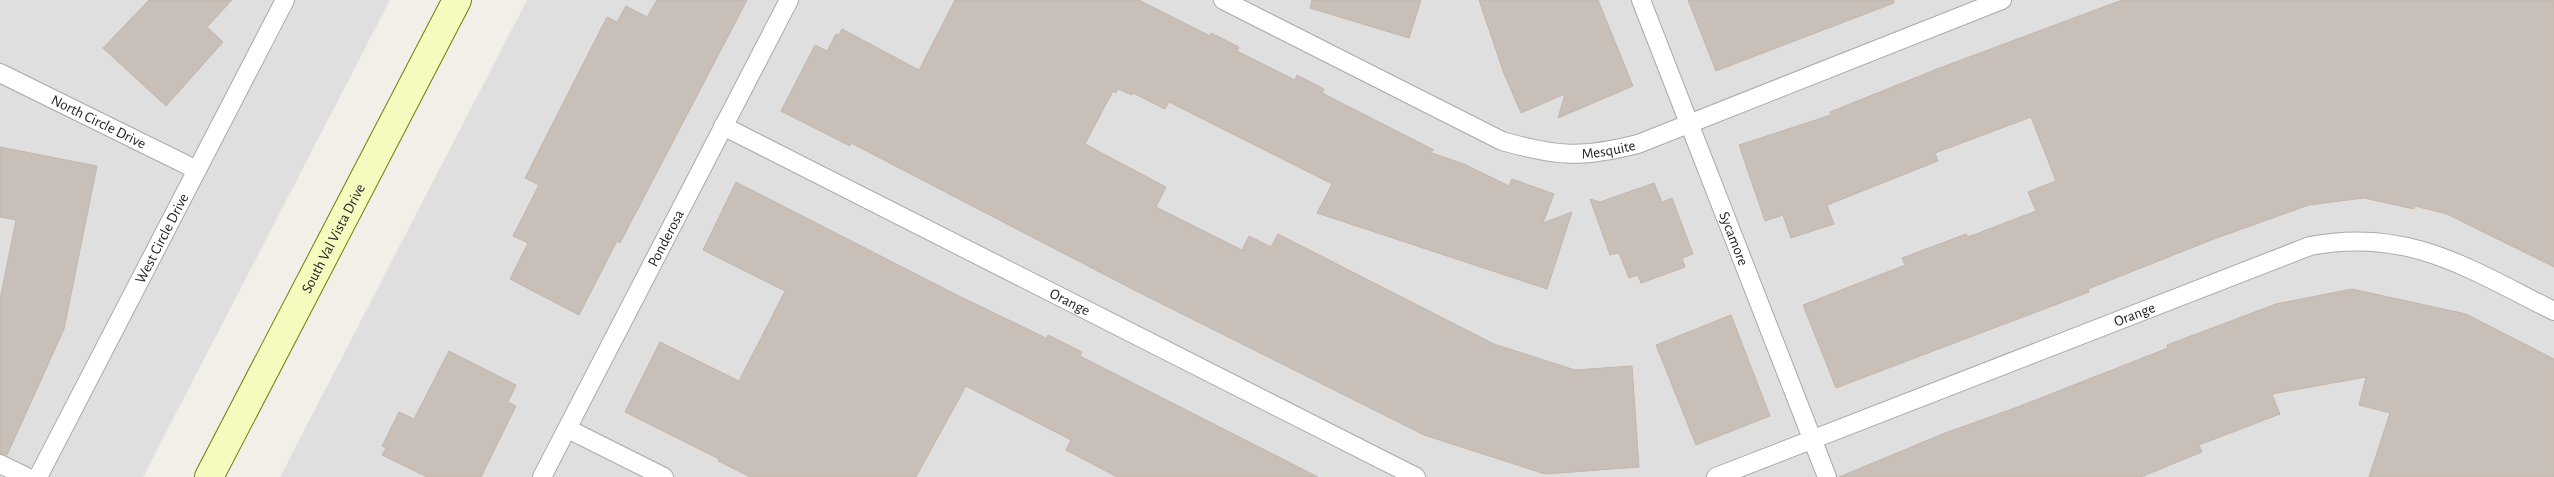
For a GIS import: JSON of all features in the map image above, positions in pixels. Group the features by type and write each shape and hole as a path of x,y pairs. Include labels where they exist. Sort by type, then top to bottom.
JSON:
{"main road":[{"name":"South Val Vista Drive","path":"209,477 457,0"}],"lane":[{"name":"West Circle Drive","path":"38,477 285,0"},
{"name":"Ponderosa","path":"542,477 789,0"},
{"name":"Mesquite","path":"1223,0 1502,141 1533,150 1568,155 1603,153 1638,144 2002,0"},
{"name":"Sycamore","path":"1641,0 1827,477"},
{"name":"North Circle Drive","path":"0,73 197,170"},
{"name":"Orange","path":"723,126 1416,477"},
{"name":"Orange","path":"1716,477 2310,246 2341,240 2373,240 2405,245 2438,255 2554,312"},
{"path":"568,429 664,477"},
{"path":"0,464 27,477"}],"shaded area":[{"path":"0,0 390,0 143,477 0,477"},
{"path":"527,0 2554,0 2554,477 280,477"}],"building":[{"path":"149,0 232,0 207,27 223,42 166,106 103,48"},
{"path":"657,0 747,0 620,243 617,241 579,315 510,279 528,243 513,236 539,185 525,178 607,17 617,22 626,6 647,17"},
{"path":"955,0 1139,0 1210,36 1211,33 1239,47 1237,51 1295,80 1297,75 1324,89 1322,93 1434,150 1429,152 1464,164 1509,186 1512,179 1554,194 1543,223 1572,212 1547,289 1317,213 1332,184 1169,102 1165,109 1133,93 1132,95 1118,89 1116,93 1113,91 1085,144 1166,187 1156,207 1242,250 1249,236 1271,247 1278,234 1494,344 1575,370 1632,366 1639,467 1545,474 1424,435 1136,291 851,143 850,146 781,111 815,45 827,51 836,34 839,35 842,29 919,70"},
{"path":"1312,0 1421,0 1409,38 1310,8"},
{"path":"1479,0 1598,0 1633,86 1558,118 1565,94 1521,113 1503,71"},
{"path":"1688,0 1894,0 1894,3 1716,71"},
{"path":"2122,0 2554,0 2554,267 2447,214 2415,206 2414,209 2364,198 2309,205 2214,239 2088,289 2089,292 1836,388 1803,305 1905,265 1902,258 1966,234 1968,237 2036,211 2028,192 2056,181 2031,117 1935,153 1938,161 1827,205 1834,224 1791,238 1783,215 1765,221 1739,145 1831,115 1830,112 1937,69"},
{"path":"0,147 97,166 64,329 7,455 0,453 0,299 16,220 0,217"},
{"path":"736,182 957,295 1046,338 1048,335 1082,352 1080,356 1318,477 1117,477 1066,450 1071,440 966,386 916,477 750,477 718,461 719,459 625,412 660,342 739,381 785,291 703,250"},
{"path":"1654,183 1662,202 1672,198 1693,254 1682,258 1685,267 1641,283 1638,275 1629,278 1619,253 1610,255 1590,199 1600,202"},
{"path":"2352,289 2466,314 2554,359 2554,477 2369,477 2390,413 2359,405 2366,377 2272,394 2280,414 2199,445 2202,452 2141,477 1839,477 1945,433 2015,408 2168,348 2167,345 2276,304"},
{"path":"1731,315 1770,416 1696,445 1656,345"},
{"path":"449,351 516,385 508,402 516,406 481,477 427,477 382,455 386,448 382,446 399,412 414,419"}]}
